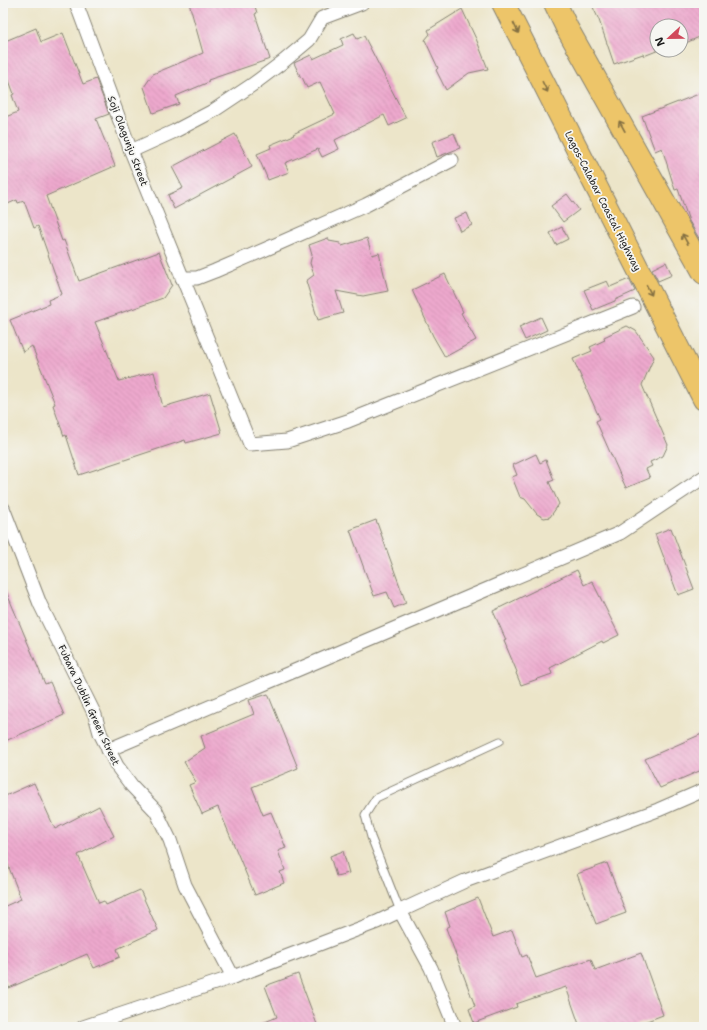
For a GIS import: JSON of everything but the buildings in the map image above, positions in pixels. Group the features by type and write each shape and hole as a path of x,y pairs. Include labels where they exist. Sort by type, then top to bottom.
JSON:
{"highway":[{"name":"Lagos-Calabar Coastal Highway","path":"503,3 704,399"},
{"path":"555,3 567,28 704,273"}],"street":[{"name":"Soji Olagunju Street","path":"76,3 131,151 250,444 287,441 348,421 633,307"},
{"path":"131,151 213,112 252,85 309,40 322,18 362,3"},
{"path":"182,278 197,278 266,249 366,204 452,160"},
{"path":"108,750 620,533 704,477"},
{"name":"Fubara Dublin Green Street","path":"3,508 40,604 95,715 100,733 108,750 124,776 156,812 170,840 185,885 233,977"},
{"path":"83,1027 233,977 377,922 465,881 658,810 704,790"},
{"path":"400,911 430,968 455,1027"}],"lane":[{"path":"400,911 370,837 365,815 376,798 500,741"}]}
